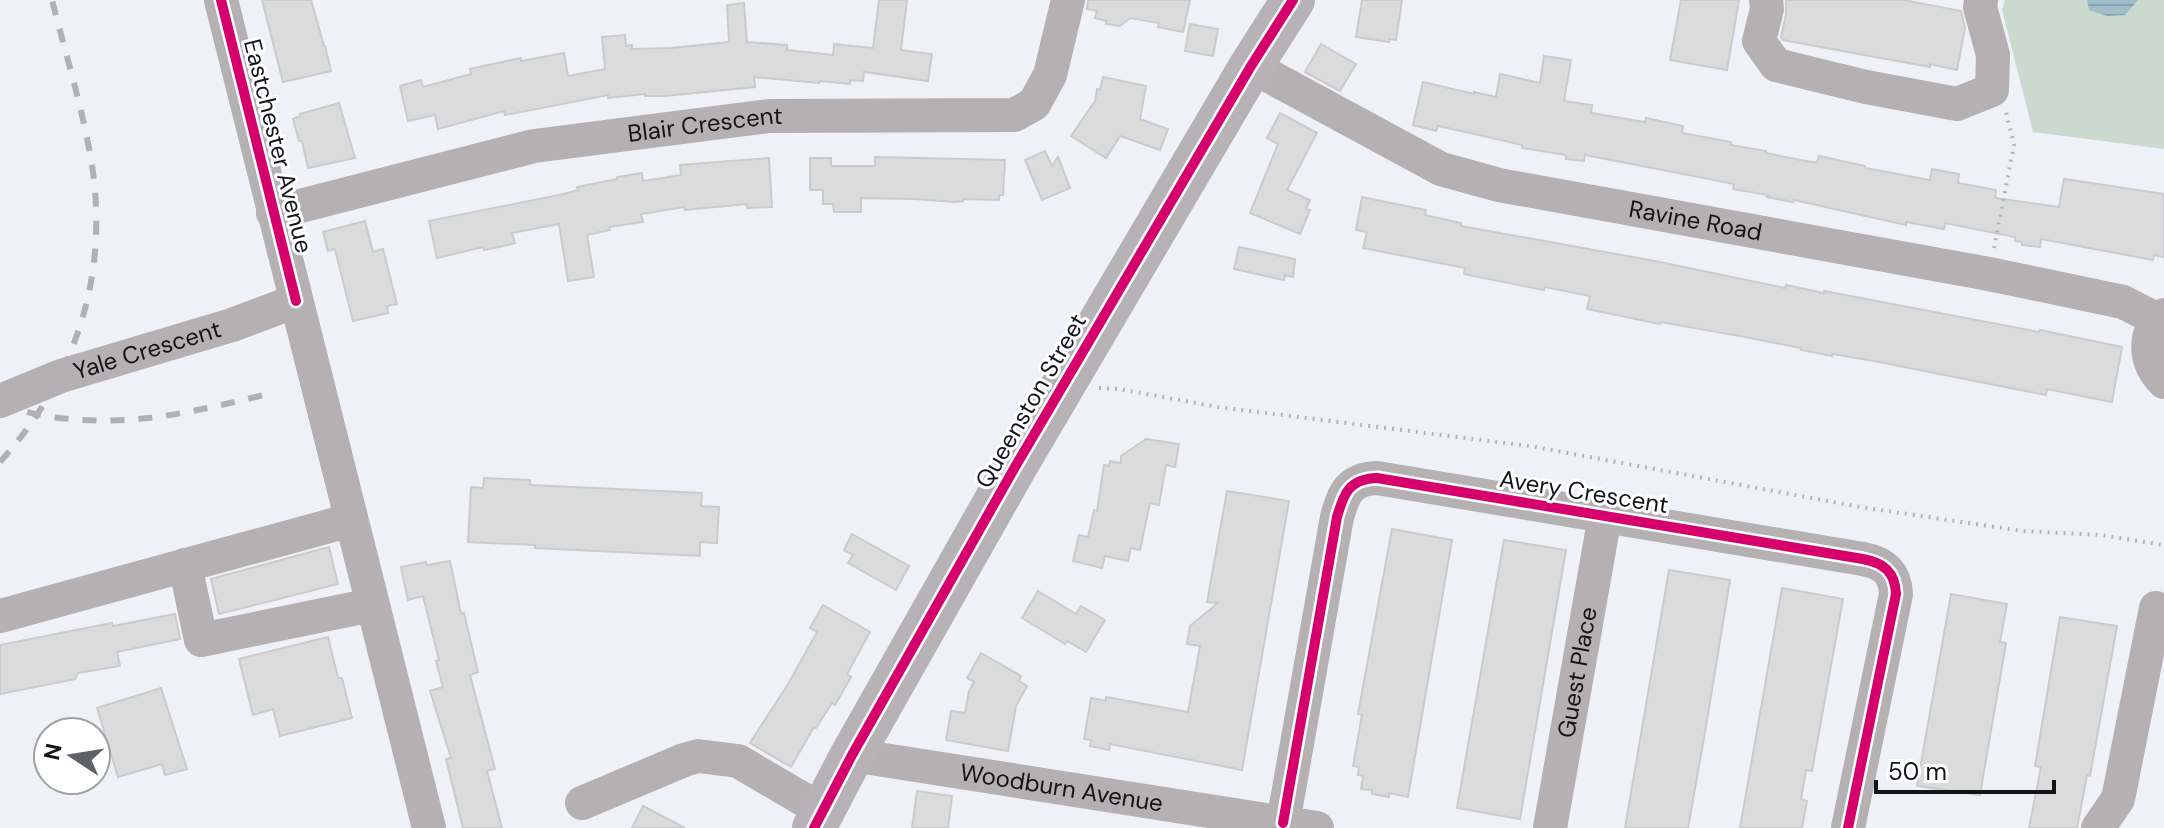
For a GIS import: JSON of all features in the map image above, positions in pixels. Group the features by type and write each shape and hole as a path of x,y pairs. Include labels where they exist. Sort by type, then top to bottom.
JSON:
{"main road":[{"name":"Queenston Street","path":"818,820 1023,454 1293,0"}],"street":[{"name":"Eastchester Avenue","path":"221,0 429,828"},
{"name":"Blair Crescent","path":"273,213 534,146 769,116 1014,115 1034,104 1050,75 1068,0"},
{"path":"1766,0 1767,9 1759,41 1776,65 1866,87 1957,104 1992,90 1993,55 1980,7 1981,0"},
{"name":"Ravine Road","path":"1251,66 1441,169 1499,185 1989,274 2123,302 2161,318 2149,335 2147,351 2152,368 2164,382"},
{"name":"Yale Crescent","path":"0,401 61,376 232,325 296,301"},
{"name":"Avery Crescent","path":"1283,823 1337,517 1349,488 1357,482 1377,478 1874,561 1884,566 1895,583 1893,608 1848,828"},
{"name":"Guest Place","path":"1550,828 1605,516"},
{"path":"0,616 351,520"},
{"path":"185,565 201,640 372,605"},
{"path":"2098,828 2118,799 2156,608"},
{"name":"Woodburn Avenue","path":"852,755 1317,828"},
{"path":"582,803 698,756 738,761 818,820"}],"path":[{"path":"1989,274 2014,145 2008,114 1992,90"},
{"path":"1088,388 1119,389 1218,407 1530,446 1890,512 2023,531 2100,535 2164,545"}],"green space":[{"path":"2005,0 2164,0 2164,149 2033,132 2002,10"}],"water":[{"path":"2087,0 2138,0 2125,15 2107,16 2089,10"}],"building":[{"path":"262,0 311,0 331,71 283,82"},
{"path":"879,0 907,0 901,50 932,54 928,81 864,72 863,81 850,80 850,84 754,77 755,87 665,96 645,94 608,98 608,95 505,115 504,111 438,129 435,115 408,121 400,86 421,80 423,87 471,74 470,69 564,53 568,76 605,69 602,37 625,35 626,46 632,45 632,49 729,42 727,5 744,3 747,42 787,45 787,50 833,55 834,44 873,48"},
{"path":"1088,0 1190,0 1183,32 1158,27 1159,23 1130,18 1120,26 1106,24 1107,21 1095,18 1097,11 1087,9"},
{"path":"1362,0 1402,0 1396,40 1389,39 1389,42 1356,37"},
{"path":"1681,0 1739,0 1727,70 1670,60"},
{"path":"1786,0 1904,0 1961,11 1965,28 1957,70 1783,40"},
{"path":"1190,24 1218,29 1213,56 1185,51"},
{"path":"1321,44 1356,64 1340,91 1305,72"},
{"path":"1544,56 1571,60 1564,101 1592,105 1591,113 1645,122 1646,118 1683,126 1682,133 1731,142 1731,145 1766,153 1811,162 1817,162 1819,156 1930,180 1932,169 1959,174 1958,183 1996,190 1995,198 2059,207 2064,179 2164,194 2164,257 2154,255 2153,260 2041,239 2040,247 2022,245 2022,242 2015,241 2015,237 1945,223 1944,229 1906,222 1906,225 1733,189 1734,184 1585,155 1584,161 1566,159 1566,155 1522,148 1522,145 1488,137 1438,126 1436,131 1413,125 1423,82 1496,97 1500,74 1540,83"},
{"path":"1103,77 1146,86 1140,119 1168,129 1160,150 1120,136 1106,158 1071,136 1095,101"},
{"path":"339,103 355,158 308,168 293,119 300,114"},
{"path":"1280,113 1317,133 1287,190 1310,200 1306,209 1310,210 1300,234 1250,213 1278,144 1267,138"},
{"path":"1045,151 1052,166 1058,157 1070,188 1042,200 1025,160"},
{"path":"875,157 1005,160 1003,195 999,195 999,200 963,199 955,202 861,198 861,212 834,212 833,204 823,204 823,190 810,190 810,158 831,158 831,166 875,166"},
{"path":"769,158 772,207 747,208 747,204 685,210 684,207 641,214 643,222 609,227 610,230 587,235 594,277 568,281 559,224 512,233 515,243 508,245 484,250 483,247 437,258 429,221 564,194 578,190 577,187 617,177 642,173 643,181 681,175 680,165"},
{"path":"1362,197 1426,210 1425,215 1461,223 1461,226 1785,288 1786,285 1824,291 2122,347 2112,402 2047,389 2046,395 1587,309 1590,296 1464,274 1465,268 1363,248 1367,232 1356,230"},
{"path":"365,221 373,252 383,249 397,304 387,306 388,313 353,321 335,249 328,251 323,232"},
{"path":"1239,247 1295,259 1293,277 1285,275 1284,280 1234,269"},
{"path":"1146,439 1179,444 1175,467 1166,465 1159,505 1150,503 1140,550 1131,548 1128,561 1105,556 1102,568 1073,561 1079,535 1088,537 1094,510 1097,511 1104,465 1109,466 1110,461 1121,463 1121,456"},
{"path":"484,478 530,480 530,485 702,493 701,506 719,507 717,543 700,542 700,556 468,542 471,487 483,488"},
{"path":"1227,491 1289,501 1242,770 1110,744 1109,750 1090,746 1091,740 1084,739 1091,698 1106,701 1106,697 1188,712 1200,646 1187,644 1190,626 1218,603 1207,602"},
{"path":"1392,529 1452,540 1408,797 1389,793 1389,797 1361,789 1363,776 1358,775 1359,767 1353,766 1362,715 1358,714"},
{"path":"852,534 909,566 896,590 848,563 853,555 844,550"},
{"path":"1504,540 1566,550 1520,819 1457,808"},
{"path":"329,547 338,584 219,614 211,579"},
{"path":"450,561 478,672 470,675 495,769 487,771 502,828 463,828 446,759 451,758 430,691 443,687 436,661 439,660 423,596 408,600 401,567"},
{"path":"1669,570 1730,580 1705,732 1688,828 1625,828"},
{"path":"1782,588 1843,599 1812,771 1806,770 1801,799 1807,801 1802,828 1740,828"},
{"path":"1038,591 1076,614 1081,606 1105,620 1086,652 1067,641 1065,644 1022,618"},
{"path":"1951,594 2007,604 2000,642 2006,643 1980,795 1917,786"},
{"path":"823,605 870,632 847,674 851,677 835,705 832,703 814,727 791,767 750,743 817,632 810,628"},
{"path":"175,614 180,639 117,652 120,666 78,673 75,679 0,694 0,645"},
{"path":"2060,617 2117,626 2090,776 2087,775 2077,828 2029,828 2041,767 2035,766"},
{"path":"328,637 352,718 280,736 273,709 253,715 239,659"},
{"path":"981,653 1021,676 1019,681 1027,686 1016,706 1008,751 946,740 951,711 965,713 974,682 967,678"},
{"path":"161,688 187,769 165,775 162,764 118,777 112,757 112,716 99,716 97,708"},
{"path":"917,791 952,796 948,828 912,828"},
{"path":"643,806 685,828 632,828"}],"railway":[{"path":"0,462 26,430 67,361 90,286 95,247 96,207 92,165 52,0"},
{"path":"0,405 69,419 132,420 264,395"}],"cycle path":[{"path":"221,0 296,301"},
{"path":"814,828 1015,467 1293,0"},
{"path":"1283,823 1337,517 1342,501 1354,484 1377,478 1863,559 1882,566 1891,574 1896,594 1848,828"}]}
